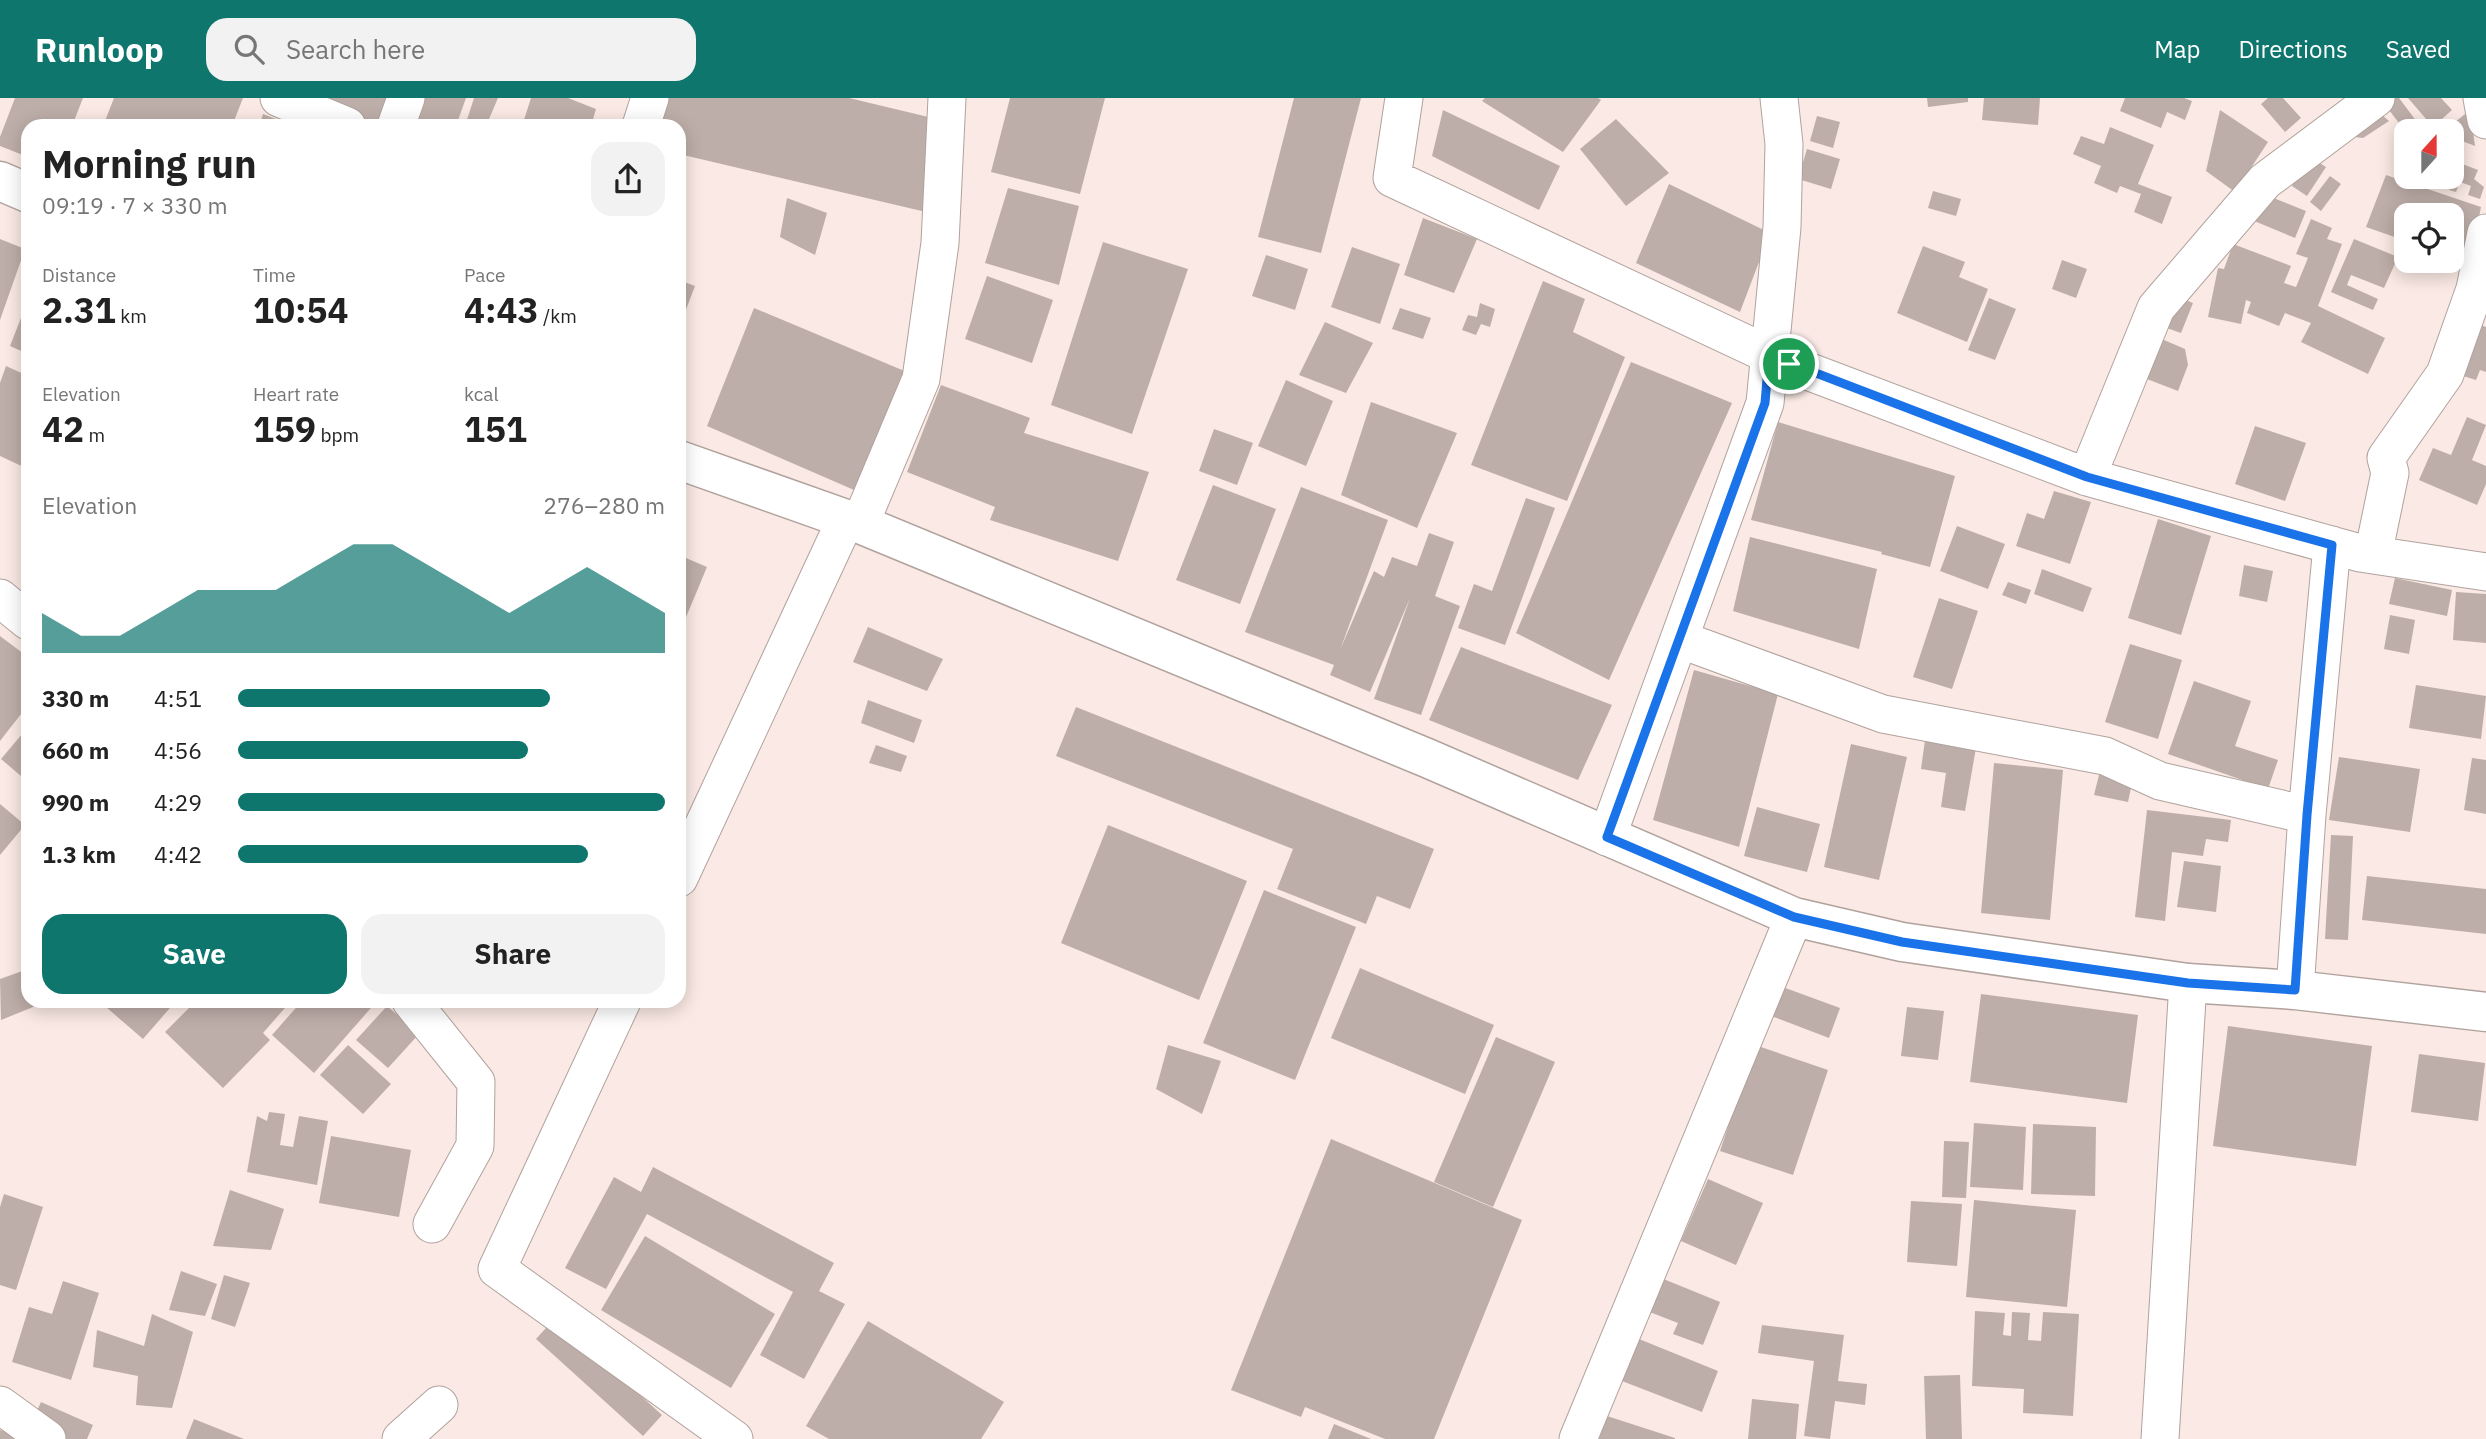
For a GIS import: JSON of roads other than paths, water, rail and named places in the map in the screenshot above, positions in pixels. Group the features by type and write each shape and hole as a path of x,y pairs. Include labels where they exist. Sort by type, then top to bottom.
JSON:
{"street":[{"path":"279,98 331,119"},
{"path":"398,119 406,98"},
{"path":"686,864 921,379 940,243 947,98"},
{"path":"1404,98 1392,177 1769,355 2087,477 2373,555 2486,572"},
{"path":"1607,837 1765,403 1782,227 1784,144 1780,98"},
{"path":"2087,477 2156,308 2265,181 2376,98"},
{"path":"2483,98 2486,120"},
{"path":"0,181 21,190"},
{"path":"2373,555 2390,474 2386,458 2445,374 2475,289 2486,233"},
{"path":"686,462 853,522 1427,758 1794,917 1902,942 2188,983 2295,990 2486,1012"},
{"path":"2295,990 2307,815 2332,545"},
{"path":"0,597 21,615"},
{"path":"1679,639 1883,714 2105,755 2160,781 2307,815"},
{"path":"1578,1439 1794,917"},
{"path":"2160,1439 2188,983"},
{"path":"417,1008 476,1083 475,1146 432,1224"},
{"path":"619,1008 497,1269 734,1439"},
{"path":"0,1405 47,1439"},
{"path":"401,1439 439,1405"}]}
